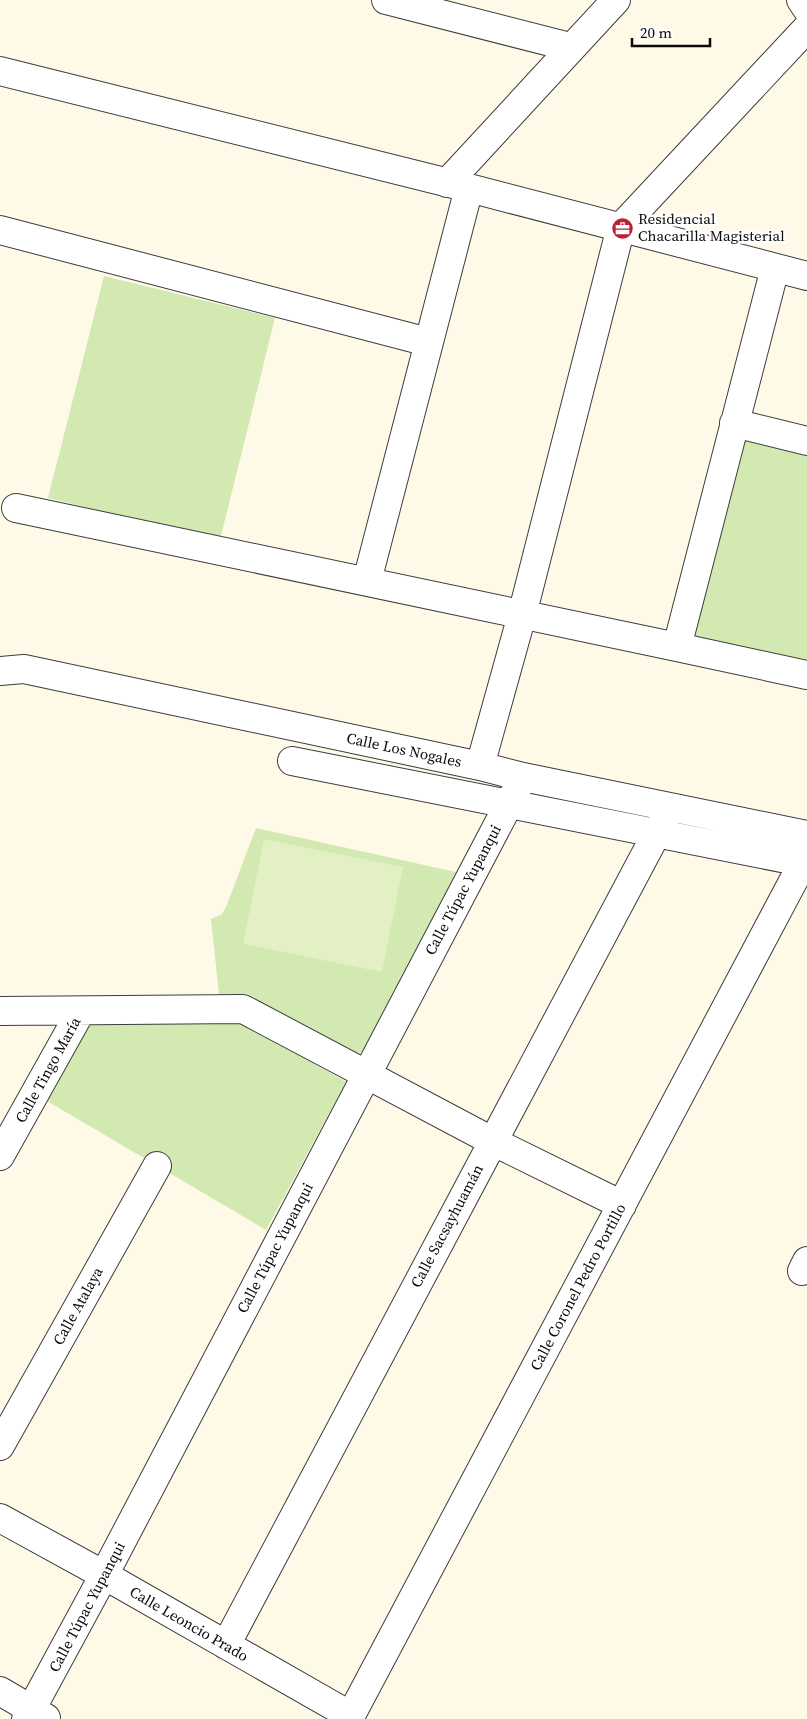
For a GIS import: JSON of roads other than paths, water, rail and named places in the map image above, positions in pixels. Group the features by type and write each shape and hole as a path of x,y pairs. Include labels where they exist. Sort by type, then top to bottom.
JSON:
{"street":[{"path":"366,581 428,342 458,185 570,47 616,0"},
{"path":"801,0 807,10"},
{"path":"398,1 570,47"},
{"path":"480,766 522,615 621,227 807,28"},
{"path":"0,71 458,185 807,276"},
{"path":"0,230 428,342"},
{"path":"678,646 775,268"},
{"path":"734,423 807,441"},
{"path":"16,508 678,646 807,675"},
{"name":"Calle Los Nogales","path":"0,671 24,669 480,766 670,808 806,847"},
{"path":"292,761 656,834 806,847"},
{"name":"Calle Túpac Yupanqui","path":"35,1716 104,1575 523,777"},
{"name":"Calle Sacsayhuamán","path":"226,1645 670,808"},
{"name":"Calle Coronel Pedro Portillo","path":"350,1717 622,1205 806,847"},
{"path":"0,1011 243,1009 492,1141 622,1205"},
{"name":"Calle Tingo María","path":"0,1156 81,1011"},
{"name":"Calle Atalaya","path":"0,1446 157,1166"},
{"name":"Calle Leoncio Prado","path":"0,1518 104,1575 350,1717"},
{"path":"0,1691 35,1716"}],"place":[{"name":"Residencial Chacarilla Magisterial","path":"622,228"}]}
